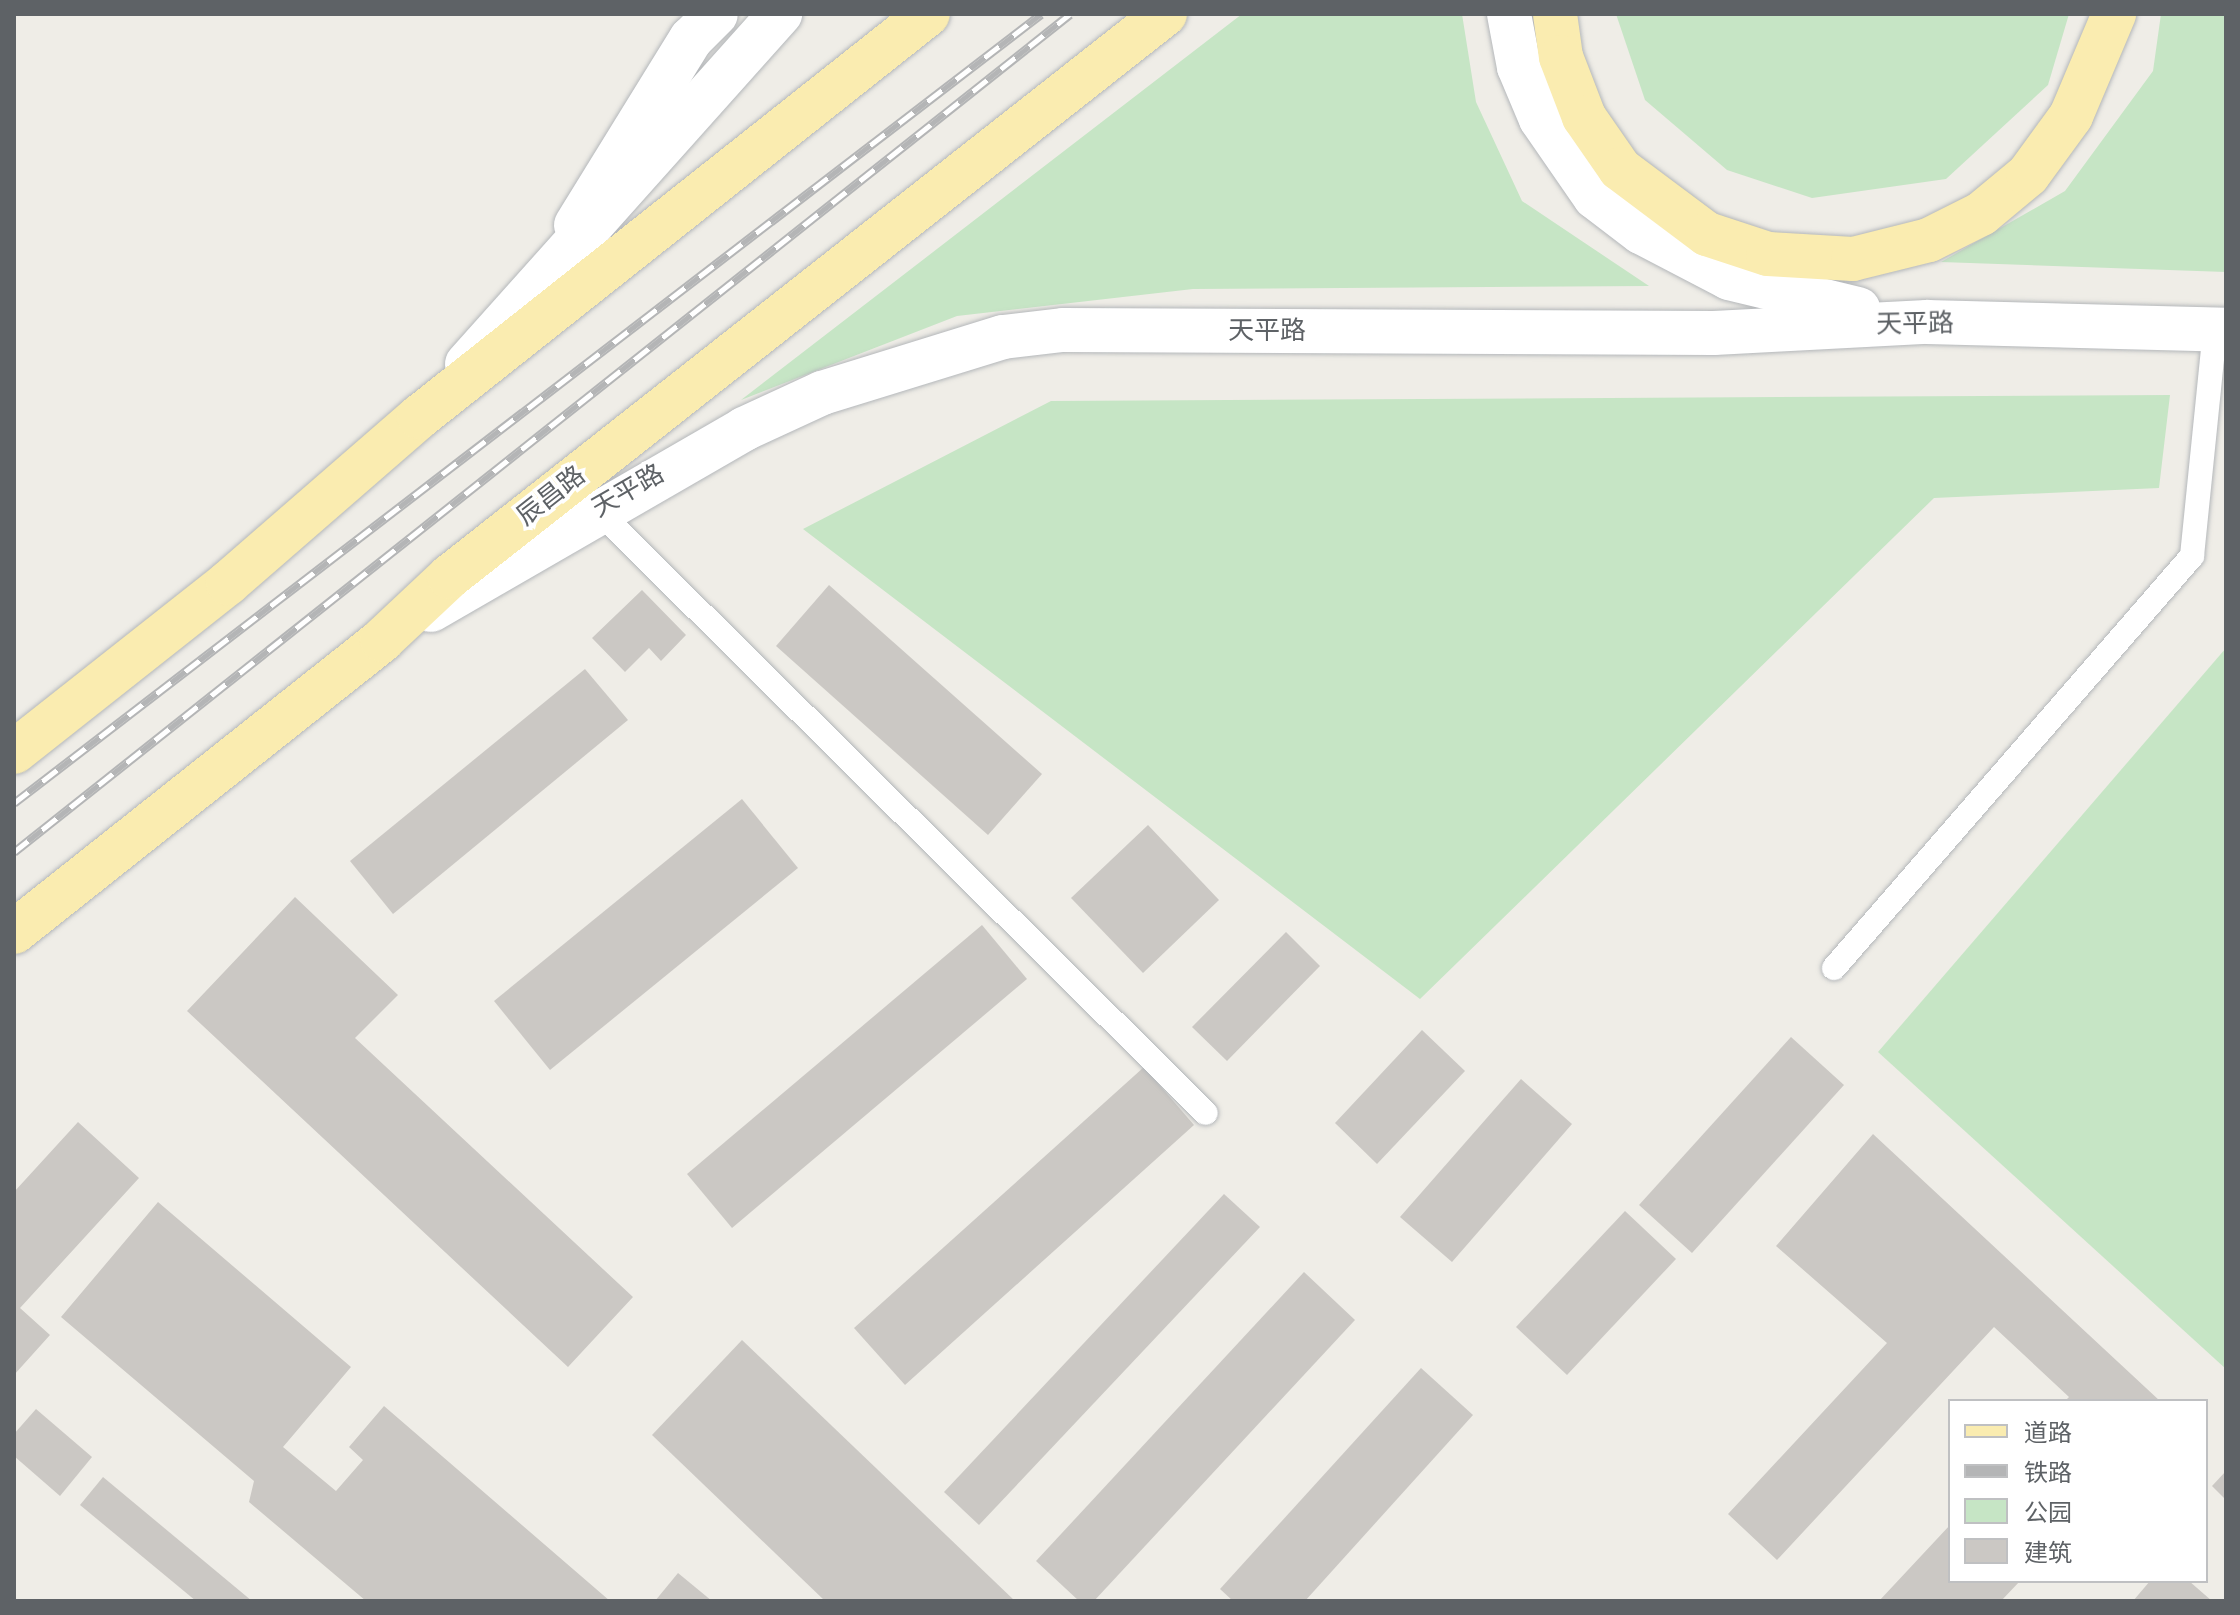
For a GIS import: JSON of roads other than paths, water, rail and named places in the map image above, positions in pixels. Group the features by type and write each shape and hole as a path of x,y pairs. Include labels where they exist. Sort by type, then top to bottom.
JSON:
{"main road":[{"path":"14,752 228,583 419,417 928,14"},
{"name":"辰昌路","path":"14,932 382,640 459,569 1165,14"},
{"path":"1555,14 1561,57 1584,117 1620,169 1707,234 1768,254 1853,259 1929,240 1981,214 2028,175 2071,116 2114,14"}],"street":[{"path":"538,285 691,39 716,14"},
{"path":"419,417 780,14"},
{"path":"1509,14 1519,67 1563,160 1641,232 1766,291 1927,322"},
{"name":"天平路","path":"382,640 596,509 822,393 1003,337 1063,330 1714,333 1927,322 2220,330"}],"lane":[{"path":"1834,968 2192,556 2220,330"},
{"path":"596,509 1206,1113"}],"railway":[{"path":"14,803 1041,14"},
{"path":"14,852 1070,14"}]}
